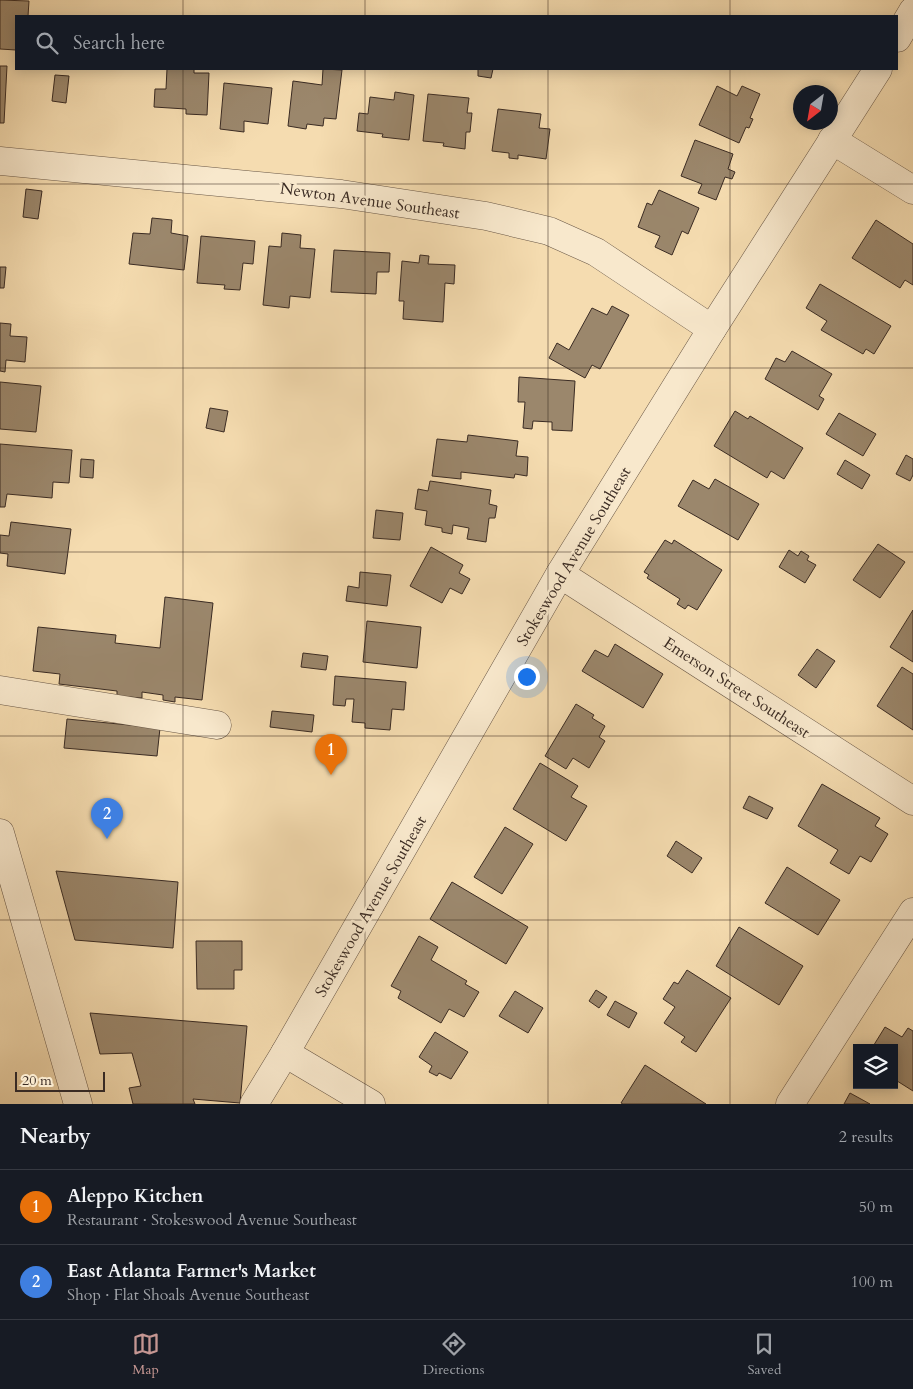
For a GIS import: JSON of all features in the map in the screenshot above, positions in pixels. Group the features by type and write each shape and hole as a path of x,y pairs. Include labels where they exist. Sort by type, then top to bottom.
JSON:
{"street":[{"path":"898,36 913,11"},
{"name":"Stokeswood Avenue Southeast","path":"254,1104 560,574 712,329 877,70"},
{"path":"832,140 913,190"},
{"name":"Newton Avenue Southeast","path":"0,161 341,194 486,216 531,226 549,231 596,252 712,329"},
{"name":"Emerson Street Southeast","path":"560,574 913,801"},
{"path":"0,690 218,725"},
{"path":"0,832 10,896 78,1104"},
{"path":"790,1104 913,912"},
{"path":"285,1053 371,1104"}],"building":[{"path":"0,0 29,1 28,15 15,15 15,50 0,49"},
{"path":"0,66 7,66 4,123 0,123"},
{"path":"167,70 194,70 194,73 209,73 207,115 186,114 186,109 154,107 155,89 166,89"},
{"path":"323,70 342,70 336,119 324,118 323,126 307,124 306,129 288,126 293,81 322,85"},
{"path":"478,70 493,70 491,78 478,76"},
{"path":"55,75 69,76 66,103 52,101"},
{"path":"224,83 272,88 268,124 244,121 244,132 220,129"},
{"path":"717,86 737,96 742,86 760,94 750,118 753,119 749,128 746,127 739,143 699,125"},
{"path":"395,92 414,95 409,140 382,137 383,134 357,131 359,113 368,114 370,97 394,100"},
{"path":"428,94 469,98 467,113 472,113 470,132 466,132 465,149 443,146 444,143 423,141"},
{"path":"498,109 541,114 539,128 550,129 546,159 518,155 518,159 509,158 509,153 492,151"},
{"path":"695,140 733,154 728,169 735,172 732,179 725,177 716,200 698,193 702,184 681,176"},
{"path":"26,189 42,191 38,219 23,217"},
{"path":"659,190 699,208 688,234 682,231 672,255 655,247 660,236 638,227 647,203 652,205"},
{"path":"152,218 172,220 171,233 188,236 184,270 129,264 133,233 150,234"},
{"path":"876,220 913,244 913,285 905,280 900,288 852,258"},
{"path":"282,233 301,235 300,248 315,249 310,298 290,296 289,308 263,305 269,246 281,247"},
{"path":"201,236 255,241 253,264 243,263 240,290 224,289 225,285 197,283"},
{"path":"334,250 390,253 389,272 377,272 376,294 331,292"},
{"path":"420,255 429,256 428,264 455,265 454,284 445,283 443,322 403,319 404,301 399,301 402,261 419,263"},
{"path":"0,267 6,267 4,288 0,288"},
{"path":"820,284 891,326 874,354 866,349 863,354 821,330 827,321 806,308"},
{"path":"612,306 629,315 600,369 592,365 585,378 549,358 557,343 569,350 592,308 607,315"},
{"path":"0,323 11,324 10,336 27,337 25,362 6,360 5,372 0,371"},
{"path":"792,351 832,374 819,396 824,399 818,410 765,379 776,358 785,362"},
{"path":"519,377 575,381 572,431 552,430 552,422 533,421 532,429 523,428 525,402 518,402"},
{"path":"0,382 41,386 36,432 0,429"},
{"path":"210,408 228,411 224,432 206,428"},
{"path":"735,411 748,419 750,416 803,448 784,479 771,471 767,478 714,446"},
{"path":"839,413 876,434 863,456 826,434"},
{"path":"468,435 518,441 516,456 528,457 527,476 515,474 514,478 461,472 461,479 432,476 437,439 467,442"},
{"path":"0,444 72,450 69,483 53,482 52,498 7,494 5,507 0,507"},
{"path":"906,455 913,459 913,475 910,481 896,474"},
{"path":"81,459 94,460 93,478 80,477"},
{"path":"845,460 870,475 862,489 837,474"},
{"path":"715,479 759,504 738,540 678,506 693,480 709,489"},
{"path":"430,481 491,490 489,504 497,506 495,518 489,518 486,542 467,539 469,528 453,525 452,534 442,532 442,528 425,525 427,511 415,509 418,489 428,491"},
{"path":"376,510 403,513 400,540 373,538"},
{"path":"11,522 71,529 65,574 7,566 8,554 0,553 0,535 9,536"},
{"path":"665,540 672,544 674,540 722,570 697,610 688,605 685,609 677,604 680,599 647,578 649,575 644,572"},
{"path":"878,544 905,562 880,598 853,580"},
{"path":"431,547 463,565 459,573 470,579 462,594 450,588 442,603 410,586"},
{"path":"789,550 798,556 801,551 809,556 807,560 816,565 805,583 779,567"},
{"path":"360,572 391,575 387,606 346,601 348,586 359,588"},
{"path":"165,597 213,603 202,700 175,697 175,702 163,700 163,695 142,692 142,698 117,696 117,691 59,684 60,674 33,671 38,627 116,635 115,643 160,648"},
{"path":"913,610 913,662 890,647"},
{"path":"367,621 421,627 417,668 363,662"},
{"path":"615,644 663,674 643,708 582,671 595,650 608,657"},
{"path":"817,649 835,661 816,688 798,675"},
{"path":"303,653 328,656 326,670 301,667"},
{"path":"902,667 913,674 913,730 877,706"},
{"path":"335,676 406,682 404,710 392,709 390,730 365,728 365,723 352,722 354,699 346,699 345,706 333,705"},
{"path":"576,704 594,715 592,718 605,726 599,737 605,741 589,768 573,758 566,769 545,756"},
{"path":"272,711 314,715 312,732 270,727"},
{"path":"67,719 160,728 157,756 64,748"},
{"path":"540,763 578,786 571,797 587,806 566,841 513,809"},
{"path":"822,784 880,818 875,826 888,834 871,862 860,856 849,874 830,863 838,850 798,826"},
{"path":"749,796 773,808 767,819 743,808"},
{"path":"505,827 533,844 502,894 474,877"},
{"path":"676,841 702,858 692,873 667,856"},
{"path":"787,867 840,900 818,935 765,903"},
{"path":"56,871 178,882 173,948 75,940"},
{"path":"452,882 528,927 506,964 430,919"},
{"path":"739,927 803,966 779,1005 716,966"},
{"path":"419,936 438,947 431,960 467,981 465,984 479,992 464,1017 449,1009 441,1023 398,998 401,991 391,986"},
{"path":"196,941 242,941 242,970 234,970 234,989 197,989"},
{"path":"687,970 731,998 696,1052 681,1042 685,1037 664,1023 675,1007 663,999 674,982 678,984"},
{"path":"596,990 607,997 599,1008 589,1001"},
{"path":"515,991 543,1008 528,1033 499,1016"},
{"path":"615,1001 637,1013 629,1028 607,1015"},
{"path":"90,1013 247,1026 240,1103 193,1099 195,1104 133,1104 129,1088 141,1086 132,1053 100,1054"},
{"path":"885,1027 902,1037 908,1028 913,1031 913,1091 898,1082 898,1044 874,1044"},
{"path":"435,1032 468,1052 451,1079 439,1073 437,1076 429,1072 432,1066 419,1057"},
{"path":"645,1065 706,1104 621,1103"},
{"path":"850,1093 870,1104 844,1104"}],"place":[{"name":"Aleppo Kitchen","path":"331,775"},
{"name":"East Atlanta Farmer's Market","path":"107,839"}]}
